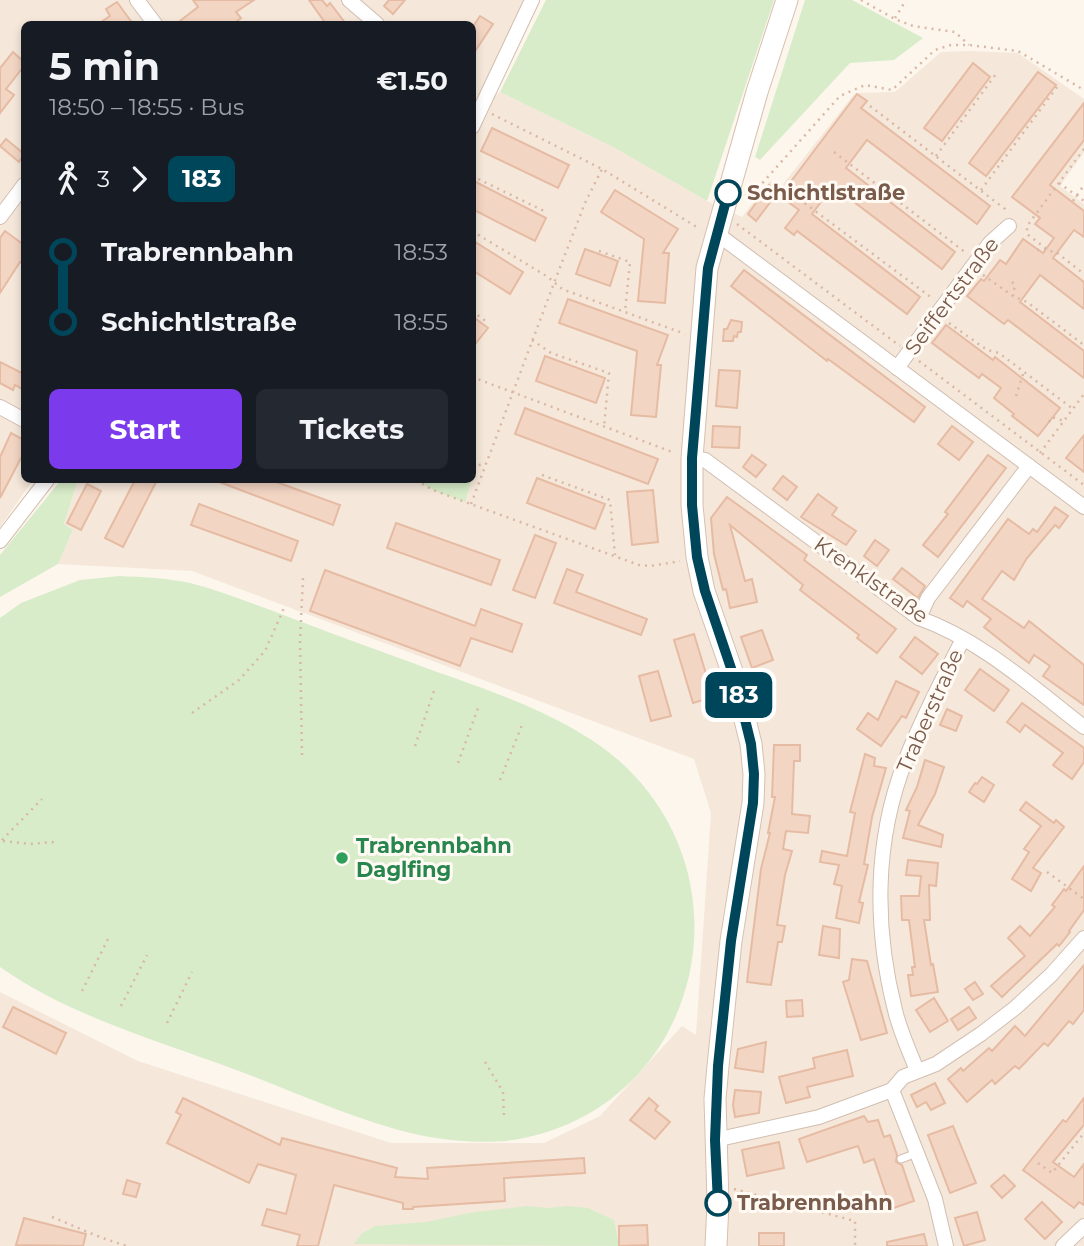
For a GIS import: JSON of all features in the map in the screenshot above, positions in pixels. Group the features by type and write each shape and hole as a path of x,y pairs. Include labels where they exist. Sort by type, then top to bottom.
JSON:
{"street":[{"path":"137,0 153,21"},
{"path":"349,0 374,21"},
{"path":"477,103 532,0"},
{"path":"716,1246 716,1088 731,941 753,803 754,774 751,744 736,683 705,591 697,557 692,505 692,458 711,232 787,0"},
{"path":"0,217 21,189"},
{"name":"Seiffertstraße","path":"897,368 974,264 998,234 1009,226"},
{"path":"711,232 1084,507"},
{"path":"0,407 21,418"},
{"name":"Krenklstraße","path":"692,458 705,460 919,618 986,651 1084,727"},
{"path":"919,618 928,598 1029,467"},
{"path":"0,541 45,483"},
{"name":"Traberstraße","path":"917,1070 896,1013 886,969 881,933 879,873 885,834 905,761 963,639"},
{"path":"715,1140 819,1117 892,1090 903,1077 936,1064 1007,1014 1051,975 1084,938"},
{"path":"892,1090 936,1199 946,1246"},
{"path":"1063,1246 1084,1226"}],"lane":[{"path":"901,1158 917,1153"}],"path":[{"path":"861,0 914,26 956,32 969,45"},
{"path":"895,19 906,0"},
{"path":"737,202 758,188 840,96 865,85 892,90 935,50 951,45 969,45 1018,51 1084,90"},
{"path":"936,156 996,74"},
{"path":"981,190 1057,87"},
{"path":"477,103 492,114 602,169 711,232"},
{"path":"870,106 1005,209 1009,226"},
{"path":"1045,249 1027,234 1027,226 1084,149"},
{"path":"834,152 1013,296 1027,302 1084,345"},
{"path":"471,504 585,203 602,169"},
{"path":"476,178 545,212"},
{"path":"1059,183 1084,201"},
{"path":"1073,201 1084,185"},
{"path":"799,199 987,350 999,353 1073,409"},
{"path":"476,233 548,276 562,289 701,338"},
{"path":"1037,250 1056,252 1084,274"},
{"path":"599,251 629,262 625,312"},
{"path":"1012,282 1016,285 1013,296"},
{"path":"476,314 487,322"},
{"path":"532,340 551,354 609,373 604,427"},
{"path":"1016,396 1024,371"},
{"path":"476,378 692,458"},
{"path":"1029,467 1084,394"},
{"path":"1049,422 1052,417 1063,421"},
{"path":"476,466 486,463"},
{"path":"542,475 610,500 615,555"},
{"path":"1080,482 1084,476"},
{"path":"422,483 471,504 639,565 651,566 697,557"},
{"path":"302,755 300,640 303,578"},
{"path":"191,713 239,680 265,651 284,608"},
{"path":"415,746 435,691"},
{"path":"458,763 478,708"},
{"path":"500,780 522,725"},
{"path":"1,841 42,799"},
{"path":"1,841 30,845 54,842"},
{"path":"1047,872 1084,900"},
{"path":"82,991 108,939"},
{"path":"121,1006 148,954"},
{"path":"167,1023 192,972"},
{"path":"485,1062 503,1092 504,1116"},
{"path":"1038,1163 1052,1173 1084,1133"},
{"path":"718,1201 731,1200 731,1188 855,1220 855,1246"},
{"path":"51,1217 94,1233 102,1239 128,1246"}],"shaded area":[{"path":"0,0 526,0 476,101 476,21 21,21 21,483 31,483 0,527"},
{"path":"941,52 1018,53 1084,99 1084,152 1060,186 1084,204 1084,1246 0,1246 0,992 138,1061 391,1143 544,1143 600,1116 682,1026 696,1035 711,813 694,759 192,571 58,564 73,530 64,524 77,483 476,483 476,119 481,106 500,92 613,147 707,201 742,217 770,181 780,188 855,93 895,92"}],"green space":[{"path":"546,0 774,0 707,201 613,147 500,92"},
{"path":"805,0 852,0 923,38 894,60 850,63 760,160 755,157"},
{"path":"59,483 77,483 64,524 73,530 58,564 0,597 0,555"},
{"path":"421,483 471,483 465,502"},
{"name":"Trabrennbahn Daglfing","path":"119,576 172,580 211,589 488,690 576,731 626,767 666,818 688,874 694,933 685,990 662,1043 625,1087 575,1121 513,1140 466,1141 419,1135 350,1114 86,1014 27,985 0,967 0,618 21,603 80,580"},
{"path":"526,1206 588,1208 614,1220 619,1246 354,1244 361,1234 375,1226 426,1222"}],"building":[{"path":"193,0 254,0 236,12 241,18 237,21 180,21 198,7"},
{"path":"309,0 322,0 327,6 330,3 344,21 324,21"},
{"path":"389,0 405,0 393,14 384,6"},
{"path":"117,2 131,21 102,21 110,16 106,9"},
{"path":"480,16 493,24 476,50 476,22"},
{"path":"13,52 21,59 21,70 6,89 14,95 0,113 0,68"},
{"path":"973,63 990,77 942,141 924,128"},
{"path":"1038,72 1056,85 986,176 969,163"},
{"path":"857,94 867,101 861,108 990,206 977,224 867,140 846,168 955,252 942,269 833,186 812,214 920,297 907,314 797,231 794,235 785,228 799,210 780,196"},
{"path":"1084,103 1084,140 1050,185 1084,211 1084,237 1074,230 1053,258 1084,282 1084,309 1040,275 1020,302 1084,351 1084,378 1008,320 1004,324 967,296 981,279 984,281 1000,260 1006,264 1023,239 1043,253 1054,238 1035,224 1040,218 1012,197"},
{"path":"492,128 569,165 558,188 481,151"},
{"path":"6,139 21,152 19,162 0,146"},
{"path":"476,182 546,218 535,241 476,211"},
{"path":"769,185 778,192 756,221 748,214"},
{"path":"615,190 678,229 663,253 669,253 665,303 638,301 644,239 601,212"},
{"path":"5,231 21,243 21,263 0,293 0,238"},
{"path":"476,243 523,272 510,294 476,273"},
{"path":"585,249 618,261 610,286 576,274"},
{"path":"744,270 925,407 914,422 828,359 827,361 731,286"},
{"path":"568,299 668,335 657,365 661,365 656,417 631,415 637,351 559,323"},
{"path":"476,319 488,328 476,343"},
{"path":"731,320 742,322 741,332 738,332 737,337 734,336 733,341 723,341 724,329 727,329"},
{"path":"946,325 993,360 995,357 1060,408 1038,436 994,398 1001,388 982,374 979,378 932,343"},
{"path":"545,356 605,378 596,403 536,381"},
{"path":"0,362 21,372 21,388 15,385 13,390 0,383"},
{"path":"719,370 740,371 737,408 716,406"},
{"path":"525,408 658,459 648,484 515,434"},
{"path":"713,426 740,427 739,448 712,447"},
{"path":"952,426 973,442 959,460 938,444"},
{"path":"11,433 21,438 21,458 0,498 0,457"},
{"path":"1084,435 1084,472 1066,458"},
{"path":"752,455 766,465 756,477 743,467"},
{"path":"988,455 1006,468 938,557 923,545 948,514 945,512"},
{"path":"783,476 797,487 787,500 773,489"},
{"path":"537,478 605,504 595,529 527,503"},
{"path":"133,483 155,483 123,547 105,538"},
{"path":"222,483 279,483 340,505 333,525"},
{"path":"87,484 101,491 81,530 67,523"},
{"path":"653,490 658,542 632,545 627,492"},
{"path":"818,494 837,508 832,515 856,531 846,545 801,517"},
{"path":"727,497 807,555 804,560 896,629 877,653 857,638 859,635 800,590 803,585 730,525 745,581 752,579 757,602 730,608 714,554 711,518"},
{"path":"199,504 298,541 291,561 191,525"},
{"path":"1055,507 1068,516 1059,528 1055,525 1027,558 1014,580 1002,571 982,599 1024,628 1029,621 1084,665 1084,705 1043,676 1050,666 1034,655 1029,663 984,627 991,619 967,601 963,607 950,598 1008,519 1029,534 1033,529 1037,532"},
{"path":"396,523 500,560 491,585 387,548"},
{"path":"535,535 556,543 535,598 513,590"},
{"path":"875,540 889,550 877,566 864,556"},
{"path":"902,568 925,586 918,598 893,579"},
{"path":"567,569 583,575 576,592 647,619 641,635 554,603"},
{"path":"325,570 475,626 481,609 522,624 512,652 471,638 460,666 310,611"},
{"path":"762,630 773,660 752,668 741,637"},
{"path":"694,634 713,697 693,703 674,640"},
{"path":"915,637 938,654 922,674 900,657"},
{"path":"980,669 1009,690 994,711 965,690"},
{"path":"658,671 671,716 651,721 639,676"},
{"path":"896,681 919,692 906,718 902,716 881,746 857,729 868,713 878,720"},
{"path":"1022,703 1084,748 1084,762 1072,779 1053,765 1063,753 1025,725 1020,732 1007,722"},
{"path":"947,709 962,716 956,731 940,725"},
{"path":"774,745 800,745 800,761 794,761 792,814 810,816 808,833 786,831 783,849 792,851 777,925 785,926 782,942 778,942 771,985 747,982 761,869 775,797 772,797"},
{"path":"865,754 875,758 874,766 886,768 872,817 864,864 868,865 859,902 863,903 859,923 836,918 842,886 834,884 839,865 820,862 822,851 847,856 855,813 850,812"},
{"path":"925,760 944,767 935,794 918,825 943,835 941,847 903,838 910,811 906,810 917,787"},
{"path":"982,777 994,785 984,802 969,792"},
{"path":"1026,802 1054,823 1056,820 1064,827 1033,868 1041,873 1031,891 1012,879 1029,852 1024,849 1041,826 1020,810"},
{"path":"908,860 938,863 936,886 929,885 930,920 924,920 938,992 911,996 908,975 913,975 912,967 915,967 909,920 902,920 901,896 919,896 921,876 906,875"},
{"path":"1084,866 1084,910 1059,946 1057,944 1002,997 991,986 1025,956 1008,938 1020,926 1030,936"},
{"path":"823,926 840,929 839,958 819,955"},
{"path":"852,959 867,961 887,1033 861,1040 843,982 849,980"},
{"path":"1084,965 1084,1010 1073,1024 1069,1021 1048,1046 1044,1043 1019,1069 1015,1066 995,1084 992,1080 967,1102 948,1079 961,1068 963,1071 989,1048 992,1051 1015,1026 1025,1036"},
{"path":"975,982 983,994 973,1000 965,989"},
{"path":"934,998 948,1021 930,1032 916,1010"},
{"path":"802,1000 803,1016 787,1017 786,1001"},
{"path":"13,1007 66,1033 56,1054 3,1027"},
{"path":"969,1007 976,1018 958,1030 951,1019"},
{"path":"766,1042 763,1072 735,1068 738,1049"},
{"path":"847,1050 853,1076 807,1087 810,1097 786,1103 779,1077 815,1068 813,1058"},
{"path":"935,1083 945,1103 931,1110 926,1102 917,1107 911,1095"},
{"path":"735,1090 761,1092 759,1113 735,1117"},
{"path":"183,1098 280,1145 282,1138 397,1168 395,1177 428,1179 427,1168 584,1158 585,1173 504,1178 505,1201 413,1209 403,1209 403,1203 334,1185 318,1246 297,1246 300,1235 262,1225 267,1209 286,1214 296,1175 258,1164 249,1183 167,1143 181,1115 176,1112"},
{"path":"649,1098 658,1106 655,1110 670,1122 655,1139 630,1120"},
{"path":"1084,1098 1084,1125 1053,1162 1074,1177 1084,1164 1084,1205 1079,1202 1074,1208 1023,1170"},
{"path":"864,1116 868,1122 878,1120 884,1137 890,1135 897,1155 896,1162 902,1165 914,1201 891,1209 874,1159 864,1163 858,1146 807,1162 799,1139"},
{"path":"953,1126 976,1183 950,1193 928,1135"},
{"path":"779,1142 784,1168 747,1176 742,1150"},
{"path":"1004,1175 1015,1186 1002,1198 991,1186"},
{"path":"127,1180 140,1184 136,1197 123,1194"},
{"path":"1042,1202 1062,1222 1045,1239 1025,1219"},
{"path":"977,1212 985,1240 964,1246 955,1218"},
{"path":"24,1218 86,1234 83,1246 16,1245"},
{"path":"647,1225 648,1245 619,1246 619,1226"},
{"path":"759,1233 784,1233 784,1246 759,1246"},
{"path":"924,1234 927,1246 887,1246 887,1242"}],"bus line":[{"name":"183","path":"718,1203 715,1099 731,941 753,803 754,774 751,744 736,683 705,591 697,557 692,505 692,458 705,290 711,252 728,193"}],"place":[{"name":"Schichtlstraße","path":"728,193"},
{"name":"Trabrennbahn Daglfing","path":"342,858"},
{"name":"Trabrennbahn","path":"718,1203"}]}
